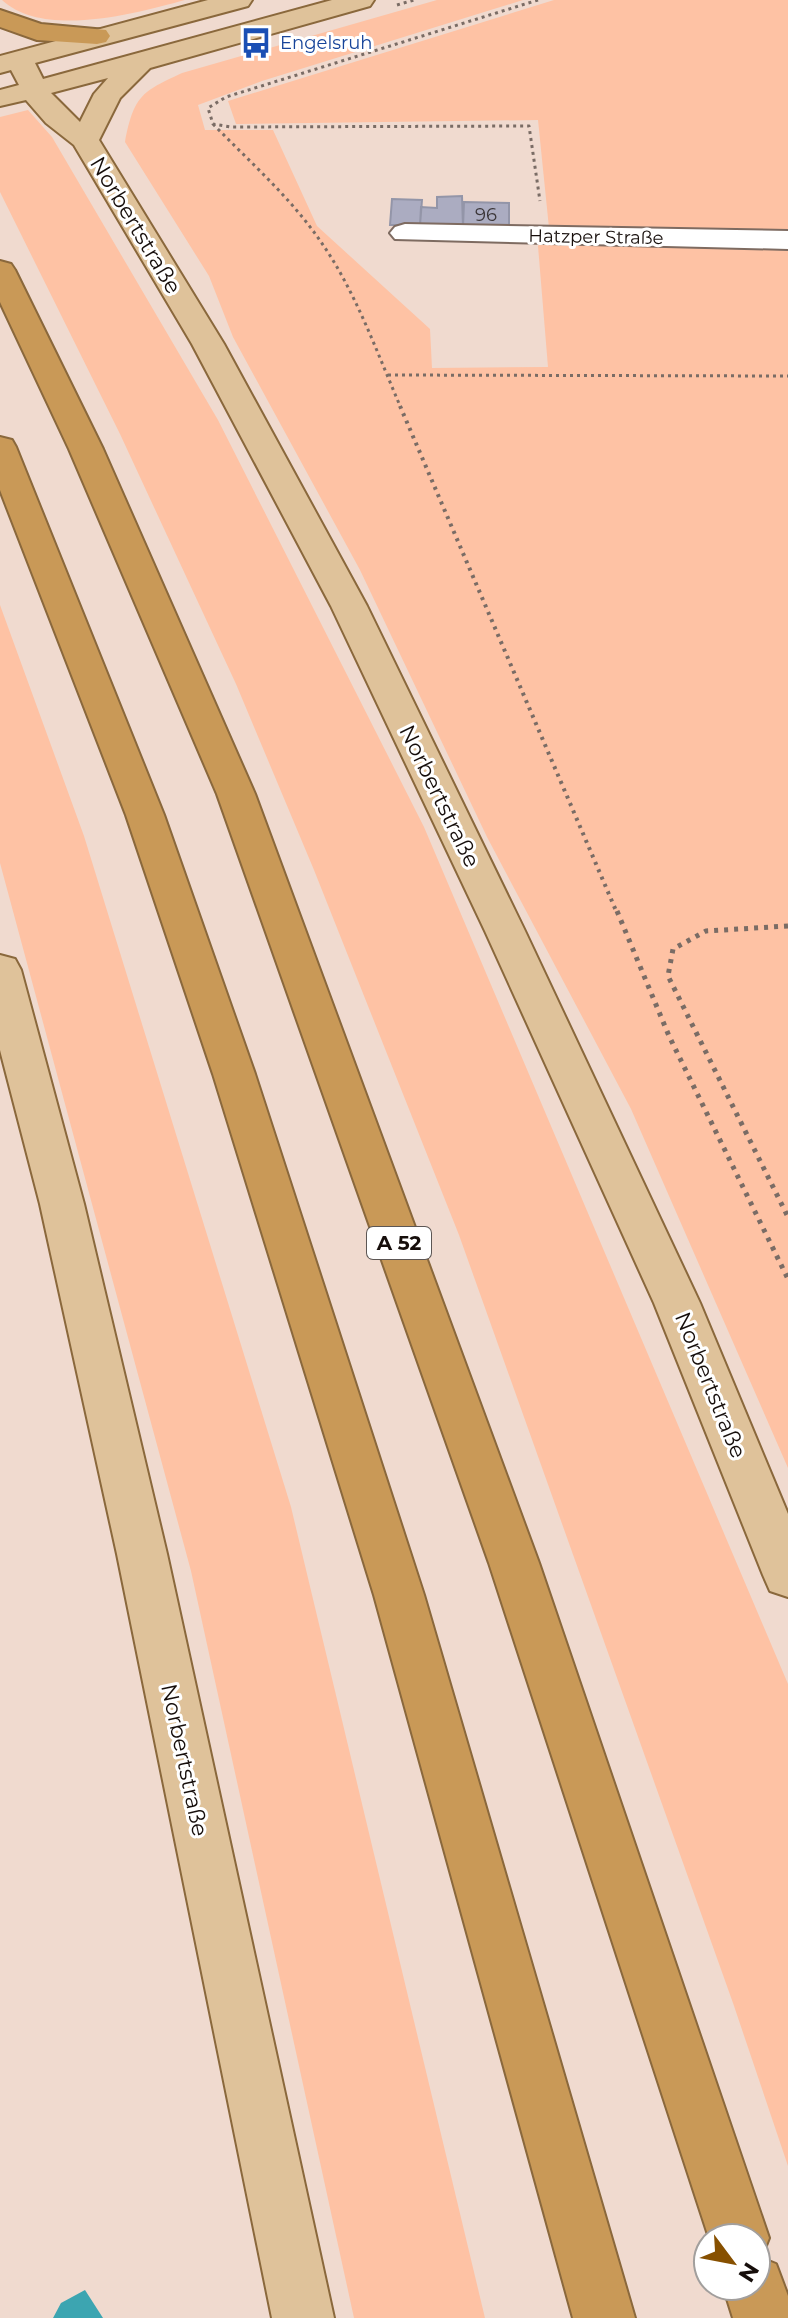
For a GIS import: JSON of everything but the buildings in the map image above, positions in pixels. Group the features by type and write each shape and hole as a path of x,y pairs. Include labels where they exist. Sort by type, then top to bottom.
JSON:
{"highway":[{"path":"0,18 37,32 97,36"},
{"path":"0,37 9,62"},
{"name":"A 52","path":"0,270 86,449 236,794 514,1563 734,2222"},
{"path":"0,447 145,815 234,1074 399,1595 604,2318"}],"main road":[{"path":"9,62 239,0"},
{"path":"0,98 361,0"},
{"name":"Norbertstraße","path":"9,62 56,117 85,140 208,344 349,606 505,931 677,1303 788,1575"},
{"path":"85,140 108,94 140,62"},
{"name":"Norbertstraße","path":"0,970 62,1204 142,1554 303,2318"}],"lane":[{"name":"Hatzper Straße","path":"405,233 788,240"}],"path":[{"path":"538,0 226,97 208,108 213,124 302,216 323,244 388,375 669,1036 788,1279"},
{"path":"213,124 231,127 529,126 546,237"},
{"path":"388,375 788,376"},
{"path":"788,926 706,931 673,949 668,976 788,1217"}],"shaded area":[{"path":"2,0 185,0 117,16 66,21 20,12"},
{"path":"437,0 523,0 262,81 198,105 205,130 273,130 317,226 430,329 432,368 548,367 538,246 549,228 538,120 236,124 228,101 554,0 788,0 788,1468 631,1109 487,837 360,570 233,337 209,276 125,142 132,114 142,97 157,85 182,73"},
{"path":"28,110 52,137 218,420 424,827 788,1684 788,2166 733,2003 459,1235 314,870 236,684 120,434 0,192 0,117"},
{"path":"0,605 84,836 291,1507 485,2318 354,2318 191,1571 0,863"}],"water":[{"path":"85,2290 103,2318 53,2318 61,2303"}],"place":[{"name":"Engelsruh","path":"256,43"}]}
